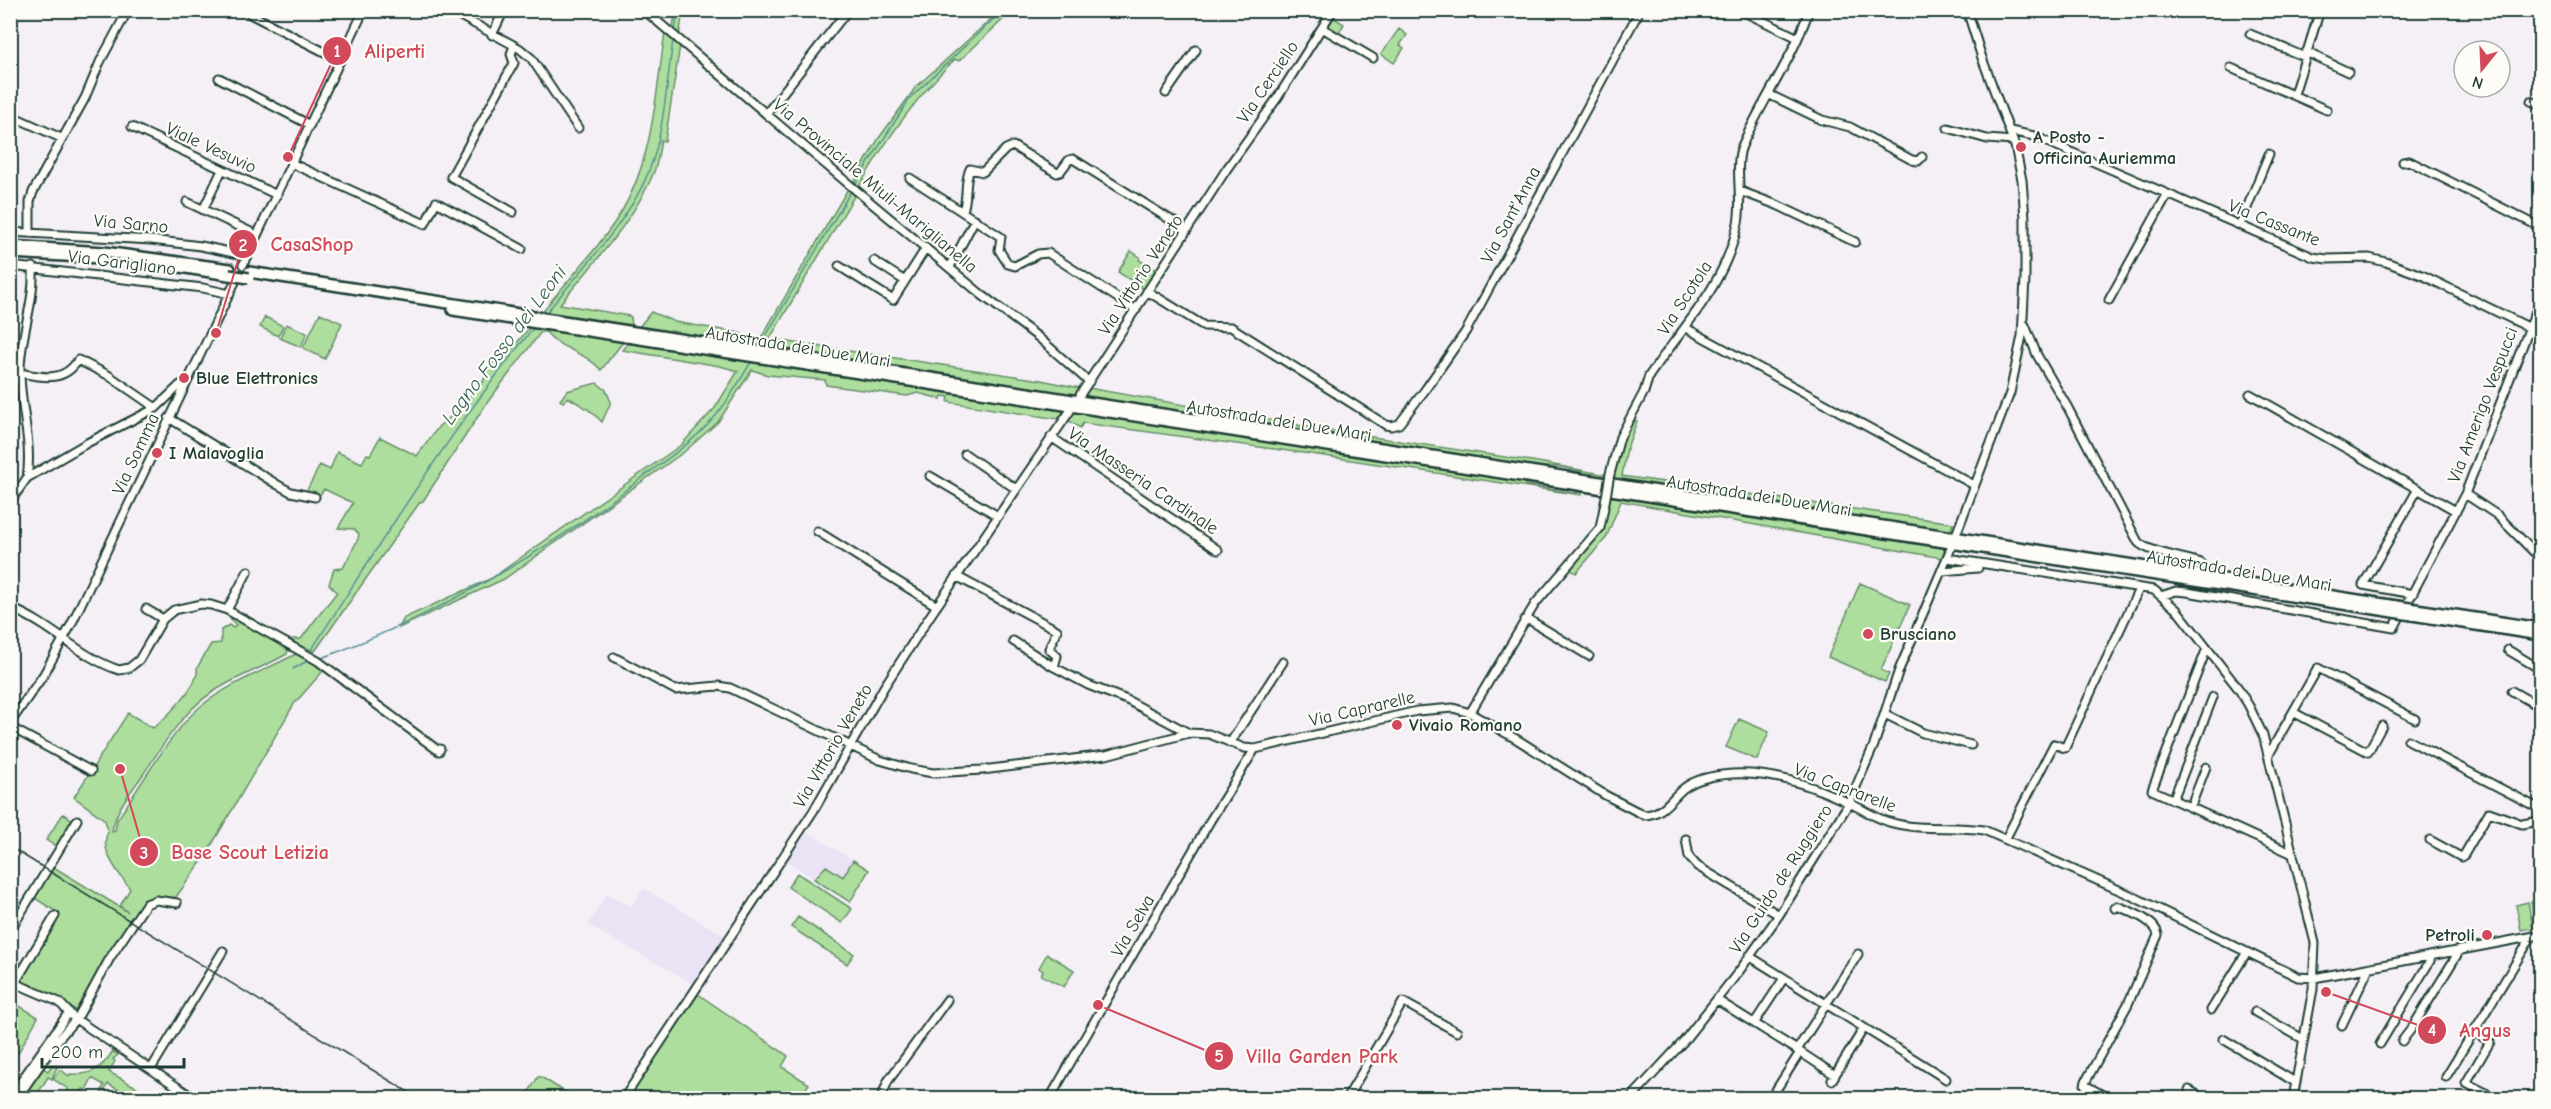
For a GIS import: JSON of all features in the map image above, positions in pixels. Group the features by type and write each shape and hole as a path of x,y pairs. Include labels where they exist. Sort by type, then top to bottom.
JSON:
{"highway":[{"name":"Autostrada dei Due Mari","path":"10,246 104,252 232,275"},
{"name":"Autostrada dei Due Mari","path":"10,253 112,259 232,275 247,272 2396,609 2541,635"},
{"name":"Autostrada dei Due Mari","path":"2414,612 2541,628"}],"street":[{"path":"30,232 31,197 128,10"},
{"path":"247,272 248,256 257,235 364,10"},
{"path":"449,10 531,58 578,128"},
{"path":"492,35 504,10"},
{"name":"Via Provinciale Miuli-Mariglianella","path":"644,10 926,248 1038,337 1089,382"},
{"path":"766,114 848,10"},
{"name":"Via Sant'Anna","path":"1147,291 1204,326 1231,327 1386,425 1395,426 1425,390 1466,331 1640,10"},
{"path":"1740,10 1798,38"},
{"name":"Via Scotola","path":"1470,713 1535,604 1600,528 1610,474 1620,437 1650,376 1711,292 1725,264 1738,222 1741,151 1798,38 1809,10"},
{"path":"1957,532 2010,393 2019,356 2023,319 2025,218 2017,152 1967,10"},
{"path":"2294,94 2320,10"},
{"name":"Via Cerciello","path":"1226,170 1278,97 1330,12"},
{"path":"250,14 340,60"},
{"path":"1322,28 1373,58"},
{"path":"2250,34 2348,72"},
{"path":"513,212 451,177 514,63 511,54 514,46"},
{"path":"1166,93 1196,50"},
{"path":"2231,68 2327,110"},
{"path":"219,78 310,124"},
{"path":"1770,95 1822,120 1850,127 1912,160 1918,161 1922,157"},
{"path":"2531,101 2541,105"},
{"path":"10,115 61,138"},
{"name":"Viale Vesuvio","path":"132,128 277,195"},
{"path":"1948,128 1987,139 2013,141"},
{"name":"Via Cassante","path":"2010,130 2034,136 2313,257 2369,258 2404,268 2528,327"},
{"path":"963,211 968,198 967,176 970,169 983,172 1006,149 1013,146 1057,173 1069,160 1073,159 1187,230"},
{"path":"2240,225 2270,154"},
{"path":"2403,162 2409,160 2541,227"},
{"path":"291,163 425,224 436,202 522,249"},
{"path":"203,210 222,170"},
{"name":"Via Vittorio Veneto","path":"1080,395 1226,170"},
{"path":"910,178 1001,237 1000,255 1008,264 1015,266 1038,254 1048,252 1136,310"},
{"path":"1740,191 1777,205 1855,242"},
{"path":"2109,300 2167,195"},
{"path":"187,202 257,235"},
{"path":"950,267 975,219"},
{"name":"Via Sarno","path":"10,232 151,240 201,246 248,256"},
{"path":"839,266 893,300 926,248"},
{"path":"874,261 905,280"},
{"name":"Via Garigliano","path":"10,266 33,267 230,294"},
{"path":"27,478 28,454 20,373 22,348 34,292 33,267"},
{"name":"Via Somma","path":"10,725 64,640 230,294 232,275"},
{"name":"Via Amerigo Vespucci","path":"2541,301 2528,327 2514,372 2464,494 2497,516 2541,558"},
{"path":"2023,319 2037,355 2068,408 2138,542 2146,549 2174,554 2201,563"},
{"path":"1686,328 1974,485"},
{"path":"2019,356 2030,351 2037,355"},
{"path":"20,373 56,378 68,371 78,360 108,375 156,408"},
{"path":"10,502 27,478 87,443 156,408 180,385 186,383"},
{"path":"2250,394 2456,511"},
{"name":"Via Vittorio Veneto","path":"624,1098 814,810 850,744 956,576 1070,411"},
{"path":"169,418 278,485 291,492 315,498"},
{"name":"Via Masseria Cardinale","path":"1051,437 1218,550"},
{"path":"965,454 1016,489"},
{"path":"930,476 998,516"},
{"path":"2412,594 2363,585 2418,489"},
{"path":"1942,572 1971,567 2163,596 2176,591 2187,592 2394,628 2464,494"},
{"path":"817,531 937,606"},
{"name":"Via Guido de Ruggiero","path":"1630,1098 1683,1042 1717,1000 1779,915 1849,802 1861,779 1899,670 1951,548"},
{"path":"1947,558 2143,587 2163,596 2207,648 2249,706 2263,735 2313,932 2314,978 2293,1098"},
{"path":"227,610 248,571"},
{"path":"956,576 1057,630 1049,649 1057,656 1054,667"},
{"path":"2006,838 2054,744 2065,748 2138,591"},
{"path":"10,608 42,623 64,640 119,670 129,668 139,660 163,619 174,610 201,604 227,610 318,661 439,751 440,748"},
{"path":"146,609 163,619"},
{"path":"1524,620 1530,620 1589,656"},
{"path":"1013,641 1054,667 1096,689 1127,700 1189,733"},
{"path":"2207,648 2152,790 2284,852 2293,854"},
{"path":"2508,651 2541,669"},
{"path":"614,657 675,690 709,686 730,688 897,765 944,773 1106,755 1189,733"},
{"path":"1230,743 1284,662"},
{"path":"2268,756 2318,668 2415,719"},
{"path":"2512,691 2541,707"},
{"path":"2173,800 2213,697"},
{"name":"Via Caprarelle","path":"1189,733 1209,734 1244,748 1256,749 1431,708 1453,708 1470,713 1534,749 1605,795 1644,815 1663,810 1682,789 1692,783 1732,774 1780,778 1849,802 1898,825 1969,827 2006,838 2298,977 2314,978 2541,935"},
{"path":"2293,712 2368,752 2382,726"},
{"path":"1885,714 1923,733 1971,745"},
{"path":"10,725 91,771"},
{"path":"2408,740 2541,809"},
{"name":"Via Selva","path":"1243,767 1244,748"},
{"name":"Via Selva","path":"1050,1098 1243,767 1256,749"},
{"path":"2190,808 2206,768"},
{"path":"2430,840 2461,857 2488,812 2522,824 2541,821"},
{"path":"10,931 77,820"},
{"path":"1686,839 1689,857 1697,866 1779,915"},
{"path":"72,1015 79,1015 110,958 146,904 156,900 177,903"},
{"path":"2108,1098 2085,1086 2086,1081 2128,1005 2158,935 2156,928 2138,915 2121,907 2115,908"},
{"path":"55,916 13,982 59,1002 85,1026 194,1098"},
{"path":"2446,1077 2529,941 2529,937"},
{"path":"2402,1041 2412,1029 2460,950"},
{"path":"151,1069 223,951"},
{"path":"2211,1010 2247,952"},
{"path":"1771,1098 1858,954"},
{"path":"1749,956 1946,1079"},
{"path":"2380,1044 2430,961 2430,956"},
{"path":"2342,1025 2370,968"},
{"path":"1755,1022 1784,978"},
{"path":"881,1098 888,1081 947,1000"},
{"path":"1717,1000 1798,1051 1834,1077 1864,1028"},
{"path":"1347,1098 1402,1002 1457,1032"},
{"path":"2255,1012 2303,1039"},
{"path":"17,1098 67,1028 72,1015"},
{"path":"10,1097 72,1015"},
{"path":"67,1028 77,1024 85,1026"},
{"path":"2473,1032 2490,1042 2466,1083 2496,1098"},
{"path":"2223,1039 2295,1082"},
{"path":"2189,1090 2203,1098"}],"shaded area":[{"path":"804,830 853,860 842,877 826,866 814,879 785,860"},
{"path":"643,888 724,935 694,984 588,925 606,894 632,906"}],"green space":[{"path":"676,11 683,11 679,37 672,31"},
{"path":"1000,11 1012,11 959,61 955,59 927,89 879,153 859,187 854,181 879,138 916,87"},
{"path":"1331,16 1344,24 1337,36 1325,28"},
{"path":"1399,29 1407,35 1400,45 1404,48 1394,63 1381,54"},
{"path":"665,32 680,45 665,141 661,140 654,172 636,208 560,304 629,316 632,326 542,312 602,240 631,193 640,172 652,126"},
{"path":"849,187 856,193 765,347 757,345"},
{"path":"1131,251 1140,257 1139,260 1156,270 1144,289 1118,272"},
{"path":"651,312 675,322 740,333 750,344 639,327"},
{"path":"320,313 342,323 325,359 303,348"},
{"path":"265,317 283,326 278,336 260,327"},
{"path":"286,324 307,333 301,347 280,338"},
{"path":"529,328 623,342 601,370 588,359 558,343 546,332 541,332 486,404 423,501 420,502 315,651 281,639 301,639 337,592 329,584 334,569 343,568 358,539 359,534 354,529 338,528 353,503 324,489 319,496 306,492 320,465 330,470 337,452 362,463 367,454 370,455 380,437 417,456 439,426 455,413 483,382 488,368 495,361 504,359"},
{"path":"776,340 1041,380 1080,388 1076,395 772,348"},
{"path":"628,343 1064,411 1058,419 948,402 949,397 942,396 941,399 918,393 907,396 826,385 825,380 768,375 752,370 718,422 684,452 504,579 399,628 404,618 492,578 681,445 715,408 738,371 622,350"},
{"path":"597,383 606,390 611,402 602,422 592,412 568,397 563,402 560,400 567,391"},
{"path":"1088,388 1320,429 1538,462 1612,476 1621,439 1631,421 1637,421 1627,448 1622,476 1953,523 1951,531 1586,475 1565,468 1542,468 1083,397"},
{"path":"1072,412 1525,482 1525,485 1574,493 1582,492 1581,495 1318,455 1083,423 1080,428 1068,420"},
{"path":"1610,496 1945,548 1942,558 1621,501 1606,538 1576,573 1568,568 1604,522"},
{"name":"Brusciano","path":"1860,583 1910,605 1881,670 1889,674 1885,682 1828,657"},
{"path":"226,610 289,646 287,654 225,685 192,709 172,733 124,802 116,816 112,832 115,831 117,820 168,744 201,706 236,684 298,653 324,670 294,704 204,858 176,897 151,898 139,910 110,951 77,1011 54,997 19,981 60,914 33,897 52,866 128,912 120,906 130,889 108,854 106,839 108,832 105,820 74,797 128,713 153,728 181,700 194,682 197,668 211,644 221,643 221,630 229,625 233,628 236,625 224,612"},
{"path":"1739,719 1769,732 1757,760 1726,747"},
{"path":"63,814 73,820 57,847 46,840"},
{"path":"853,860 869,870 850,902 814,879 826,866 843,877"},
{"path":"797,873 852,909 842,923 788,887"},
{"path":"2540,900 2540,926 2536,927 2531,902"},
{"path":"2528,902 2533,928 2521,930 2516,905"},
{"path":"798,917 854,954 847,964 791,927"},
{"path":"1047,954 1074,970 1064,987 1041,975 1043,971 1039,968"},
{"path":"10,957 23,964 14,979 11,978"},
{"path":"698,994 788,1056 782,1067 809,1084 799,1098 668,1098 663,1095 661,1098 628,1098"},
{"path":"11,1001 38,1017 11,1066"},
{"path":"113,1051 118,1055 113,1059 115,1061 109,1072 156,1098 133,1098 108,1084 103,1093 101,1092 104,1085 92,1078 86,1090 83,1089 77,1098 63,1098 68,1089 53,1079 60,1069 69,1076 96,1070"},
{"path":"52,1065 57,1067 52,1079 48,1077 35,1098 22,1098 43,1068 48,1071"},
{"path":"538,1077 541,1077 575,1098 525,1098"}],"waterway":[{"name":"Lagno Fosso dei Leoni","path":"675,32 678,10"},
{"path":"855,184 910,98 1003,10"},
{"name":"Lagno Fosso dei Leoni","path":"546,313 618,225 642,187 659,138 673,41"},
{"path":"760,346 851,191"},
{"name":"Lagno Fosso dei Leoni","path":"312,649 447,444 535,326"},
{"path":"322,658 366,641 449,602 490,580 568,532 697,435 724,406 751,362"},
{"name":"Lagno Fosso dei Leoni","path":"293,669 309,660"}],"railway":[{"path":"10,847 418,1098"}],"place":[{"name":"A Posto - Officina Auriemma","path":"2021,147"},
{"name":"Aliperti","path":"288,157"},
{"name":"CasaShop","path":"216,333"},
{"name":"Blue Elettronics","path":"184,378"},
{"name":"I Malavoglia","path":"157,453"},
{"name":"Brusciano","path":"1868,634"},
{"name":"Vivaio Romano","path":"1397,725"},
{"name":"Base Scout Letizia","path":"120,769"},
{"name":"Petroli","path":"2487,935"},
{"name":"Angus","path":"2326,992"},
{"name":"Villa Garden Park","path":"1098,1005"}]}
